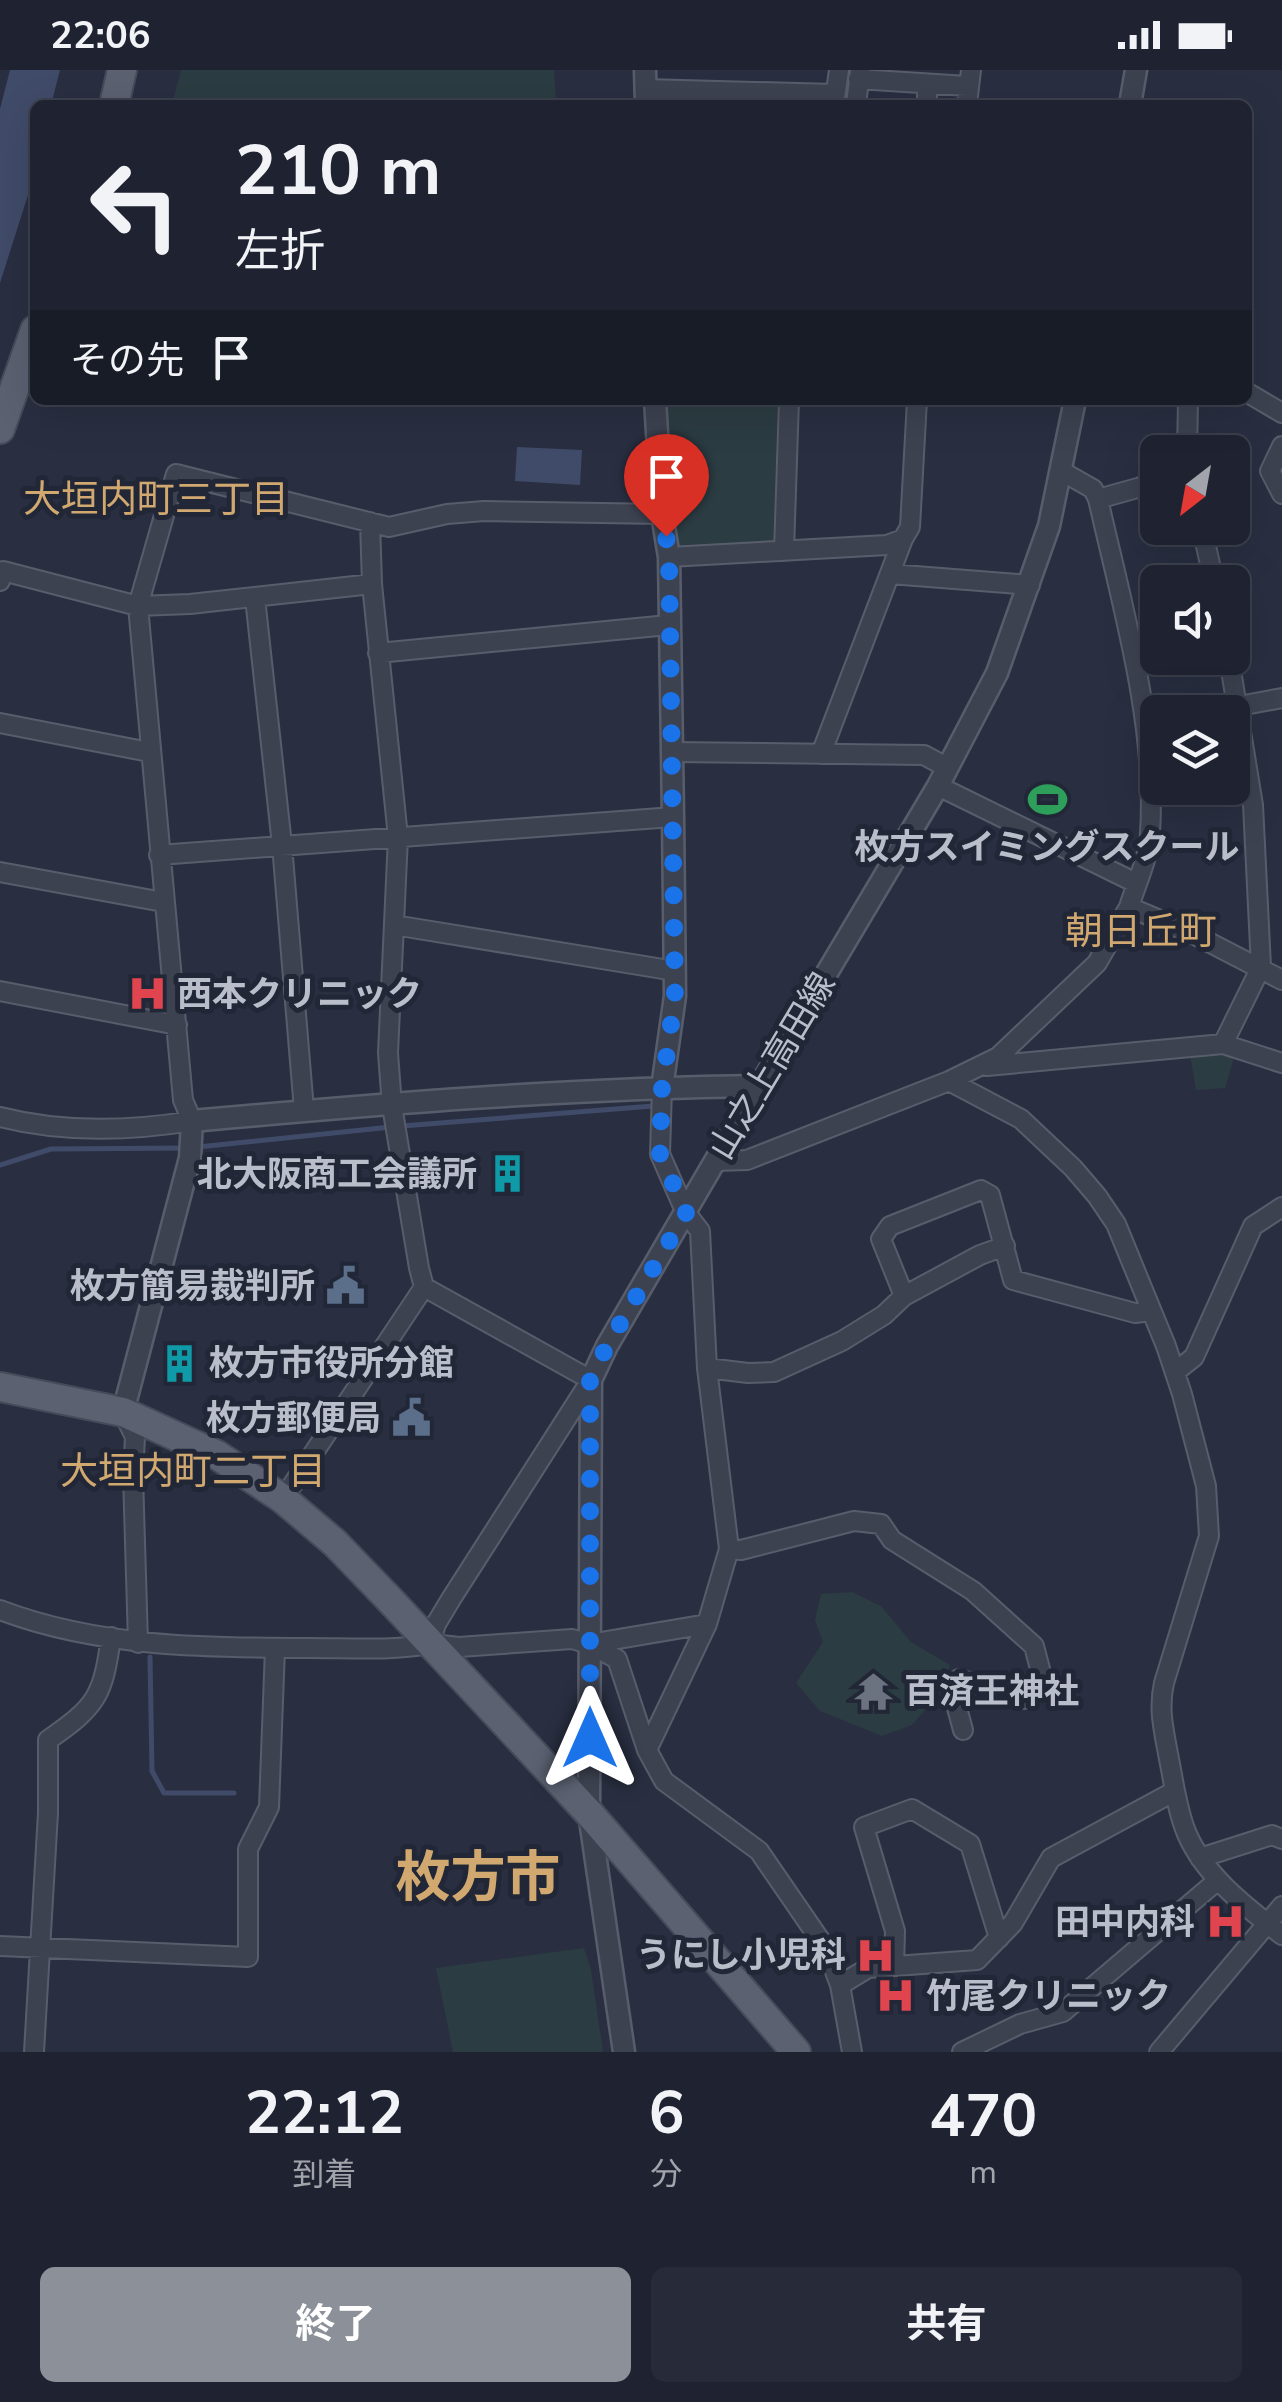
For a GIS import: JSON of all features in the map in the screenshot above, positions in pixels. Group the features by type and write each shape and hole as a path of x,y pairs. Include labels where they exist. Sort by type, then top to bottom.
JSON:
{"main road":[{"path":"115,100 122,70"},
{"path":"0,429 30,344"},
{"path":"0,1388 122,1412 217,1455 283,1499 335,1543 589,1813 796,2052"}],"street":[{"path":"645,88 835,99 840,70"},
{"path":"1131,100 1136,70"},
{"path":"856,100 859,74 968,87"},
{"path":"927,84 927,100"},
{"path":"1252,395 1282,413"},
{"path":"647,1750 707,1624 729,1549 707,1368 700,1231 686,1213 660,1154 662,1088 675,971 669,557 662,514 655,405"},
{"path":"784,551 790,405"},
{"path":"821,754 910,527 917,405"},
{"name":"山之上高田線","path":"624,2052 589,1813 590,1380 943,777 997,673 1030,585 1062,472 1074,405"},
{"path":"1188,405 1188,435"},
{"path":"1282,446 1270,472 1282,494"},
{"path":"715,1161 747,1160 949,1081 998,1057 1097,963 1129,907 1150,837 1150,776 1135,666 1098,499 1092,489 1062,472"},
{"path":"138,1642 135,1436 122,1412 190,1158 192,1128 184,1100 163,902 138,606 176,474 389,527 484,511 662,514"},
{"path":"1098,499 1140,487"},
{"path":"283,1499 424,1288 394,1118 388,1053 398,837 378,653 370,522"},
{"path":"669,557 888,545 903,539"},
{"path":"0,581 3,571 138,606 372,584"},
{"path":"890,574 1030,585"},
{"path":"255,598 282,845 304,1110"},
{"path":"378,653 668,625"},
{"path":"1250,704 1282,698"},
{"path":"0,724 150,752"},
{"path":"672,752 924,756 943,777 1136,883"},
{"path":"1223,1044 1261,967 1250,788"},
{"path":"159,855 673,817"},
{"path":"0,872 163,902"},
{"path":"1129,907 1282,980"},
{"path":"394,926 675,971"},
{"path":"0,990 178,1025"},
{"path":"980,1066 1223,1044 1282,1063"},
{"path":"949,1081 1021,1119 1074,1168 1116,1224 1175,1372 1206,1486 1209,1536 1159,1704 1187,1834 1218,1880 1274,1929"},
{"path":"0,1117 22,1123 94,1128 192,1128 304,1110 394,1118 420,1102 760,1086"},
{"path":"904,1296 882,1239 890,1226 981,1190 990,1195 1013,1280 1136,1313 1151,1311"},
{"path":"1175,1372 1194,1357 1253,1226 1282,1206"},
{"path":"707,1368 774,1372 842,1342 884,1315 904,1296 1005,1246"},
{"path":"424,1288 590,1380 451,1598 430,1644"},
{"path":"729,1549 741,1550 854,1521 869,1521 881,1524 892,1540 973,1592 1034,1646 1040,1670 1030,1698 1024,1699 960,1680 954,1697 963,1730"},
{"path":"0,1610 46,1628 138,1642 275,1648 404,1648 430,1644 459,1648 572,1639 589,1644 617,1659 647,1750 664,1781 759,1850 827,1950 840,1985 852,2052"},
{"path":"589,1644 707,1624"},
{"path":"34,2052 48,1813 48,1740 85,1715 105,1681 111,1636"},
{"path":"0,1946 248,1957 248,1849 270,1806 275,1648"},
{"path":"840,1985 868,1968 977,1960 1013,1923 1051,1858 1175,1791"},
{"path":"894,1966 895,1931 864,1828 912,1809 970,1844 999,1938"},
{"path":"1200,1858 1272,1835 1282,1838"},
{"path":"962,2052 1020,2024 1064,2012 1218,1880"},
{"path":"1159,2052 1274,1929 1282,1906"}],"shaded area":[{"path":"181,70 554,70 556,100 173,100"},
{"path":"663,405 778,405 773,544 675,550"},
{"path":"1189,1050 1236,1051 1225,1088 1196,1090"},
{"path":"852,1592 881,1606 911,1642 950,1665 946,1678 927,1689 933,1700 912,1725 882,1736 820,1711 796,1683 823,1642 815,1620 821,1594"},
{"path":"584,1948 603,2052 453,2052 436,1968"}],"water":[{"path":"10,70 60,70 52,100 30,100 30,189 0,283 0,109"},
{"path":"517,447 582,450 580,485 515,481"}],"waterway":[{"path":"846,100 851,70"},
{"path":"402,1126 653,1106"},
{"path":"198,1147 391,1127"},
{"path":"0,1165 51,1149 187,1148"},
{"path":"150,1657 152,1771 164,1793 234,1793"}],"place":[{"name":"枚方スイミングスクール","path":"1047,800"},
{"name":"西本クリニック","path":"147,994"},
{"name":"北大阪商工会議所","path":"507,1174"},
{"name":"枚方簡易裁判所","path":"345,1286"},
{"name":"枚方市役所分館","path":"179,1363"},
{"name":"枚方郵便局","path":"411,1418"},
{"name":"百済王神社","path":"874,1691"},
{"name":"田中内科","path":"1225,1922"},
{"name":"うにし小児科","path":"876,1955"},
{"name":"竹尾クリニック","path":"896,1996"}],"district":[{"name":"大垣内町三丁目","path":"156,499"},
{"name":"朝日丘町","path":"1141,931"},
{"name":"大垣内町二丁目","path":"193,1471"},
{"name":"枚方市","path":"478,1877"}],"route":[{"path":"590,1738 590,1380 686,1213 660,1154 662,1088 675,996 666,536"}]}
